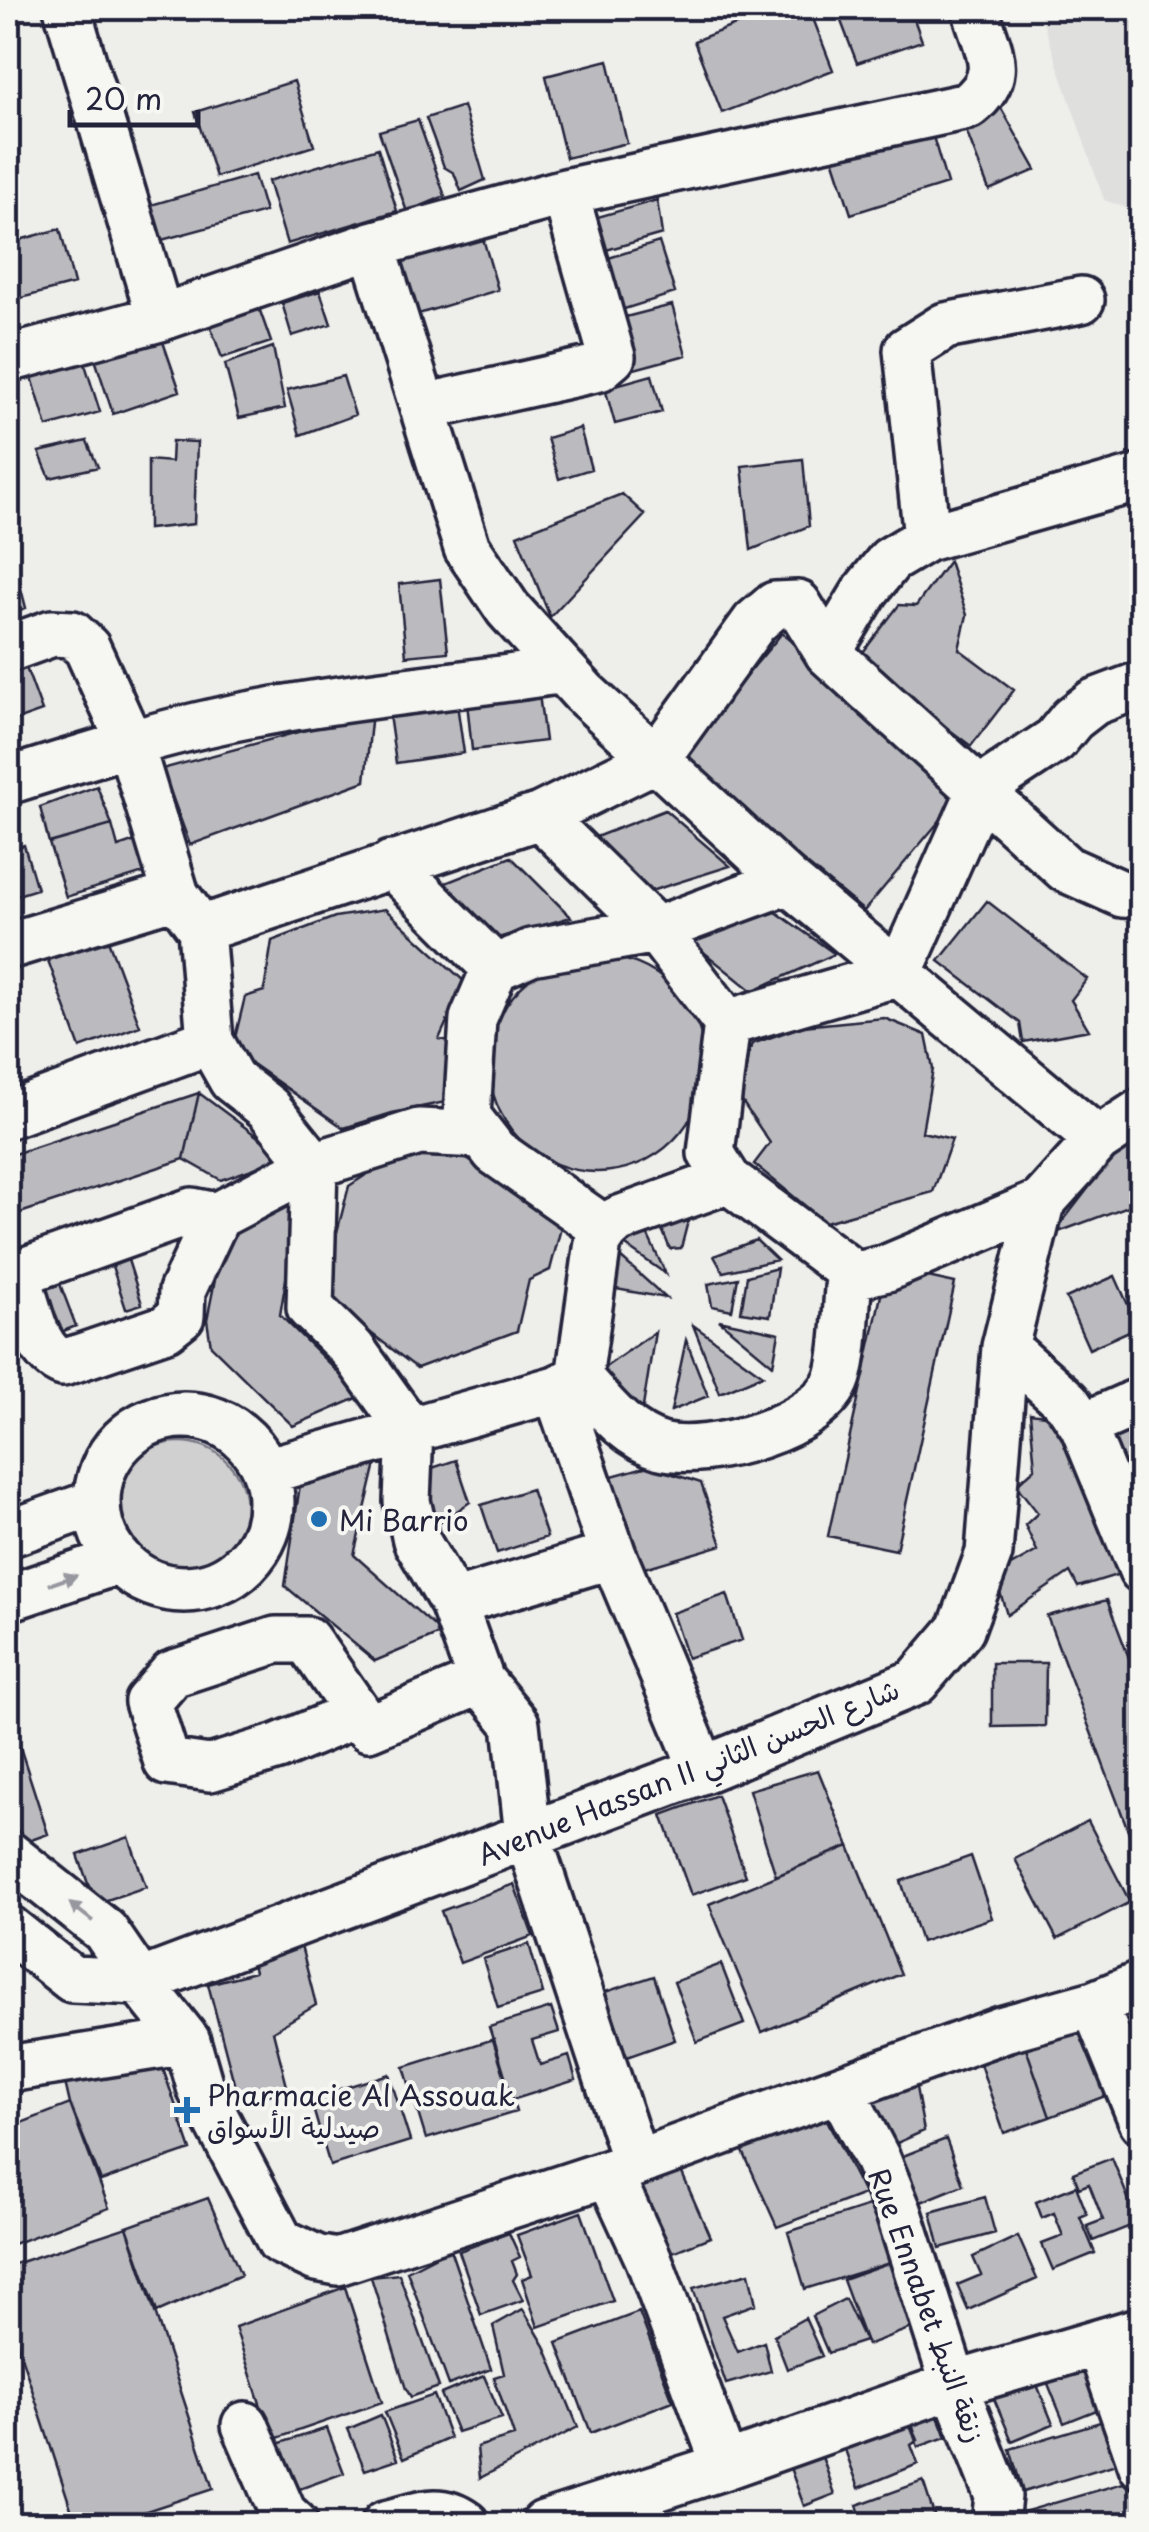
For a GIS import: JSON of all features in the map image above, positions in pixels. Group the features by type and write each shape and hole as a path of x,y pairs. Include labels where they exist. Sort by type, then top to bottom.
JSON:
{"street":[{"path":"66,8 160,318"},
{"path":"8,359 160,318 372,245 564,192 968,106 986,91 993,73 975,8"},
{"path":"424,407 599,368 612,358 564,192"},
{"path":"372,245 467,548 508,609 563,670 788,881 1098,1140"},
{"path":"927,538 907,350 944,326 1081,300"},
{"path":"828,653 866,590 890,560 927,538 1142,478"},
{"path":"8,946 189,912 391,864 540,816 656,759 754,622 775,605 798,604 828,653 1066,869 1122,894 1142,895"},
{"path":"8,649 52,633 72,634 87,648 130,743 189,912 210,1041 232,1080 268,1108 314,1165 310,1308 352,1349 410,1430 406,1501 416,1540 453,1602 481,1681 516,1724 528,1836 648,2260 725,2466"},
{"path":"8,781 130,743 256,713 382,692 563,670"},
{"path":"727,1024 899,972 981,789 1054,740 1094,702 1142,684"},
{"path":"540,816 656,930 727,1024 711,1153 728,1180 843,1266 849,1277 838,1378 822,1402 796,1420 745,1438 693,1448 662,1446 630,1432 568,1384"},
{"path":"391,864 495,968"},
{"path":"606,1230 495,1152 467,1116 473,1019 495,968 531,952 656,930 788,881"},
{"path":"8,1115 210,1041"},
{"name":"Avenue Hassan II شارع الحسن الثاني","path":"140,1982 703,1770 916,1682 962,1629 989,1552 1005,1347 1041,1202 1098,1140 1142,1111"},
{"path":"216,1216 314,1165 419,1132 480,1135"},
{"path":"703,1770 613,1555 568,1384 598,1242 606,1230 617,1220 728,1180"},
{"path":"849,1277 887,1268 1041,1202"},
{"path":"1005,1347 1068,1402 1083,1426 1142,1570"},
{"path":"266,1472 568,1384"},
{"path":"1083,1426 1142,1400"},
{"path":"182,1415 208,1418 233,1429 253,1447 266,1472 272,1498 269,1525 259,1550 240,1570 217,1584 191,1590 164,1588 139,1578 118,1561 102,1534 95,1503 100,1476 112,1452 130,1433 154,1419 182,1415"},
{"path":"8,1534 95,1503"},
{"path":"453,1602 613,1555"},
{"path":"8,1598 118,1561"},
{"path":"357,1714 368,1728 481,1681"},
{"path":"8,1854 105,1931 187,2041 201,2090 280,2241 316,2258 337,2262 622,2167 1004,2029 1094,2004 1142,1984"},
{"path":"8,1928 72,1979 140,1982"},
{"path":"1094,2004 1142,2121"},
{"path":"8,2070 187,2041"},
{"name":"Rue Ennabet زنقة النبط","path":"841,2090 877,2158 900,2213 954,2385 998,2496 995,2524"},
{"path":"544,2524 725,2466 954,2385 1142,2330"},
{"path":"1099,2342 1142,2466"},
{"path":"245,2425 283,2513 294,2524"},
{"path":"384,2524 426,2514 452,2514 466,2524"}],"shaded area":[{"path":"1038,8 1141,8 1141,213 1104,200"},
{"path":"180,1442 205,1447 227,1461 241,1483 246,1508 241,1533 227,1555 205,1569 180,1574 155,1569 133,1555 119,1533 114,1508 119,1483 133,1461 155,1447"}],"building":[{"path":"707,8 747,8 711,17"},
{"path":"780,8 809,8 833,70 722,113 694,41"},
{"path":"836,8 910,8 922,41 857,63"},
{"path":"608,60 627,143 566,158 546,76"},
{"path":"294,81 314,146 216,177 195,112"},
{"path":"463,106 485,180 461,191 454,173 444,167 426,118"},
{"path":"1000,106 1036,170 989,190 963,123"},
{"path":"418,120 445,196 407,212 379,131"},
{"path":"929,123 947,184 851,214 830,149"},
{"path":"378,148 397,211 287,244 268,181"},
{"path":"254,175 265,212 147,244 137,209"},
{"path":"657,200 662,234 596,253 587,220"},
{"path":"60,229 74,284 10,301 8,243"},
{"path":"482,235 498,290 412,316 396,261"},
{"path":"659,242 675,293 615,312 599,261"},
{"path":"320,291 331,324 292,336 282,303"},
{"path":"672,305 686,355 627,371 614,320"},
{"path":"259,308 271,342 222,358 210,325"},
{"path":"161,336 180,391 113,414 95,359"},
{"path":"273,347 285,408 239,418 225,364"},
{"path":"84,361 100,412 47,427 32,377"},
{"path":"652,375 662,412 615,424 605,388"},
{"path":"343,376 355,415 300,435 287,390"},
{"path":"580,428 591,469 559,479 547,438"},
{"path":"87,441 98,467 50,478 39,452"},
{"path":"172,441 197,442 194,524 148,529 148,460 171,462"},
{"path":"803,459 809,526 751,550 742,466"},
{"path":"622,494 645,515 550,617 517,535"},
{"path":"8,538 26,608 8,614"},
{"path":"949,561 967,615 959,649 1014,690 971,746 857,660 899,605 916,606"},
{"path":"440,579 448,652 406,656 399,584"},
{"path":"782,633 968,787 864,911 678,758"},
{"path":"21,654 42,711 8,723 8,659"},
{"path":"539,694 545,741 472,750 467,702"},
{"path":"456,697 464,753 396,763 388,708"},
{"path":"372,712 365,781 190,845 162,769"},
{"path":"97,786 112,825 49,843 40,807"},
{"path":"665,810 730,866 638,895 583,842"},
{"path":"112,825 118,847 135,841 144,873 66,897 49,843"},
{"path":"24,845 37,889 8,898 8,850"},
{"path":"511,857 571,917 491,940 438,886"},
{"path":"987,901 1087,979 1071,1000 1089,1030 1023,1042 1020,1023 939,961"},
{"path":"385,909 465,982 439,1039 457,1042 450,1101 344,1128 232,1050 245,997 264,991 272,941 335,917"},
{"path":"776,912 835,954 752,991 690,941"},
{"path":"105,932 140,1026 80,1048 46,955"},
{"path":"597,956 639,964 674,987 697,1022 705,1064 697,1106 674,1141 639,1164 597,1172 555,1164 520,1141 497,1106 489,1064 497,1022 520,987 555,964"},
{"path":"884,1018 926,1035 933,1069 922,1132 952,1139 933,1192 825,1222 754,1164 770,1143 735,1091 752,1044 803,1026"},
{"path":"199,1093 285,1157 221,1180 184,1159"},
{"path":"199,1093 184,1159 8,1217 8,1156"},
{"path":"1127,1138 1142,1178 1142,1201 1053,1234"},
{"path":"401,1152 460,1155 531,1199 561,1228 550,1270 529,1280 517,1331 417,1368 326,1299 349,1186"},
{"path":"299,1202 280,1315 362,1396 293,1426 211,1346 207,1320 225,1230"},
{"path":"693,1202 681,1248 670,1249 657,1217"},
{"path":"642,1223 666,1274 613,1237"},
{"path":"756,1240 777,1260 723,1272 714,1256"},
{"path":"609,1247 666,1298 605,1287"},
{"path":"128,1260 142,1304 126,1309 112,1266"},
{"path":"777,1268 770,1316 741,1312 747,1276"},
{"path":"887,1268 955,1283 896,1550 828,1536"},
{"path":"1115,1276 1138,1327 1089,1349 1066,1298"},
{"path":"738,1278 732,1310 712,1306 708,1284"},
{"path":"60,1284 76,1326 61,1332 45,1289"},
{"path":"719,1320 779,1333 773,1365"},
{"path":"693,1325 763,1375 720,1393"},
{"path":"655,1332 642,1413 594,1375"},
{"path":"686,1340 708,1396 671,1411"},
{"path":"1030,1413 1067,1418 1085,1492 1120,1574 1078,1587 1070,1572 1007,1615 995,1575 1037,1551 1025,1525 1038,1513 1016,1485 1035,1468"},
{"path":"1142,1420 1142,1496 1127,1502 1099,1439"},
{"path":"379,1451 354,1555 442,1633 375,1661 285,1586 302,1471"},
{"path":"456,1460 470,1502 435,1526 417,1473"},
{"path":"648,1466 701,1483 722,1545 638,1570 601,1479"},
{"path":"531,1489 547,1537 497,1553 481,1505"},
{"path":"727,1594 742,1640 687,1658 672,1613"},
{"path":"1107,1600 1142,1692 1142,1867 1047,1616"},
{"path":"992,1663 1046,1663 1045,1726 992,1727"},
{"path":"8,1710 48,1834 23,1843 8,1830"},
{"path":"818,1770 849,1846 776,1876 749,1790"},
{"path":"717,1795 746,1876 691,1895 662,1815"},
{"path":"1088,1821 1130,1902 1057,1939 1015,1859"},
{"path":"129,1837 146,1887 95,1904 78,1855"},
{"path":"849,1846 901,1974 762,2032 709,1904"},
{"path":"971,1856 992,1918 921,1942 901,1881"},
{"path":"514,1884 533,1936 460,1963 441,1911"},
{"path":"298,1934 316,2005 273,2031 288,2090 239,2102 208,1984 254,1972 248,1948"},
{"path":"529,1944 543,1994 498,2008 483,1959"},
{"path":"721,1964 744,2024 697,2042 674,1982"},
{"path":"654,1976 675,2040 627,2057 605,1992"},
{"path":"551,2008 559,2032 532,2040 540,2065 569,2056 576,2080 512,2100 489,2027"},
{"path":"1082,2029 1108,2095 1050,2117 1026,2048"},
{"path":"151,2034 191,2150 101,2181 70,2104 61,2065"},
{"path":"494,2039 516,2112 426,2139 404,2067"},
{"path":"1026,2048 1050,2117 1004,2133 980,2064"},
{"path":"389,2074 410,2141 330,2166 310,2098"},
{"path":"915,2082 924,2131 888,2147 868,2104"},
{"path":"70,2104 109,2208 8,2246 8,2128"},
{"path":"823,2112 864,2194 777,2227 742,2149"},
{"path":"946,2139 963,2185 916,2204 898,2158"},
{"path":"1112,2158 1138,2223 1093,2241 1087,2226 1103,2220 1089,2184 1079,2188 1073,2173"},
{"path":"678,2164 710,2237 668,2254 637,2182"},
{"path":"1076,2186 1087,2214 1080,2217 1095,2253 1053,2270 1042,2244 1063,2236 1054,2213 1042,2218 1036,2202"},
{"path":"985,2197 995,2233 940,2248 931,2212"},
{"path":"208,2198 241,2275 157,2312 127,2227"},
{"path":"878,2203 896,2261 805,2289 788,2232"},
{"path":"581,2212 613,2301 538,2327 522,2279 532,2275 517,2235"},
{"path":"127,2227 213,2489 107,2524 76,2524 8,2316 8,2266"},
{"path":"509,2233 520,2257 512,2261 517,2274 513,2280 523,2300 481,2315 459,2251"},
{"path":"1018,2236 1037,2279 968,2310 957,2285 981,2275 973,2257"},
{"path":"450,2249 491,2369 449,2385 407,2271"},
{"path":"896,2261 919,2325 867,2345 843,2280"},
{"path":"749,2273 756,2304 722,2316 738,2352 764,2342 771,2371 726,2384 693,2288"},
{"path":"399,2274 439,2387 411,2397 371,2277"},
{"path":"345,2287 382,2402 272,2440 235,2327"},
{"path":"845,2299 865,2341 828,2353 812,2316"},
{"path":"523,2309 545,2346 578,2427 480,2478 477,2447 514,2436 494,2377 504,2374 493,2326"},
{"path":"639,2312 673,2401 591,2433 557,2343"},
{"path":"805,2318 822,2356 787,2369 774,2335"},
{"path":"1088,2345 1112,2404 1064,2423 1040,2364"},
{"path":"1031,2370 1053,2424 1012,2441 989,2387"},
{"path":"484,2376 502,2418 457,2432 441,2394"},
{"path":"927,2387 946,2437 918,2447 900,2397"},
{"path":"434,2395 450,2438 404,2458 385,2412"},
{"path":"381,2415 398,2459 365,2470 348,2429"},
{"path":"1110,2419 1123,2462 1023,2492 1010,2449"},
{"path":"910,2420 918,2440 911,2445 918,2464 859,2488 844,2447"},
{"path":"327,2428 344,2473 294,2491 271,2446"},
{"path":"820,2451 835,2494 804,2506 789,2465"},
{"path":"1137,2479 1142,2496 1142,2524 1026,2524 1023,2512"},
{"path":"923,2481 937,2524 863,2524 857,2505"},
{"path":"645,2500 654,2524 596,2524"}],"place":[{"name":"Mi Barrio","path":"319,1519"},
{"name":"Pharmacie Al Assouak صيدلية الأسواق","path":"187,2110"}]}
